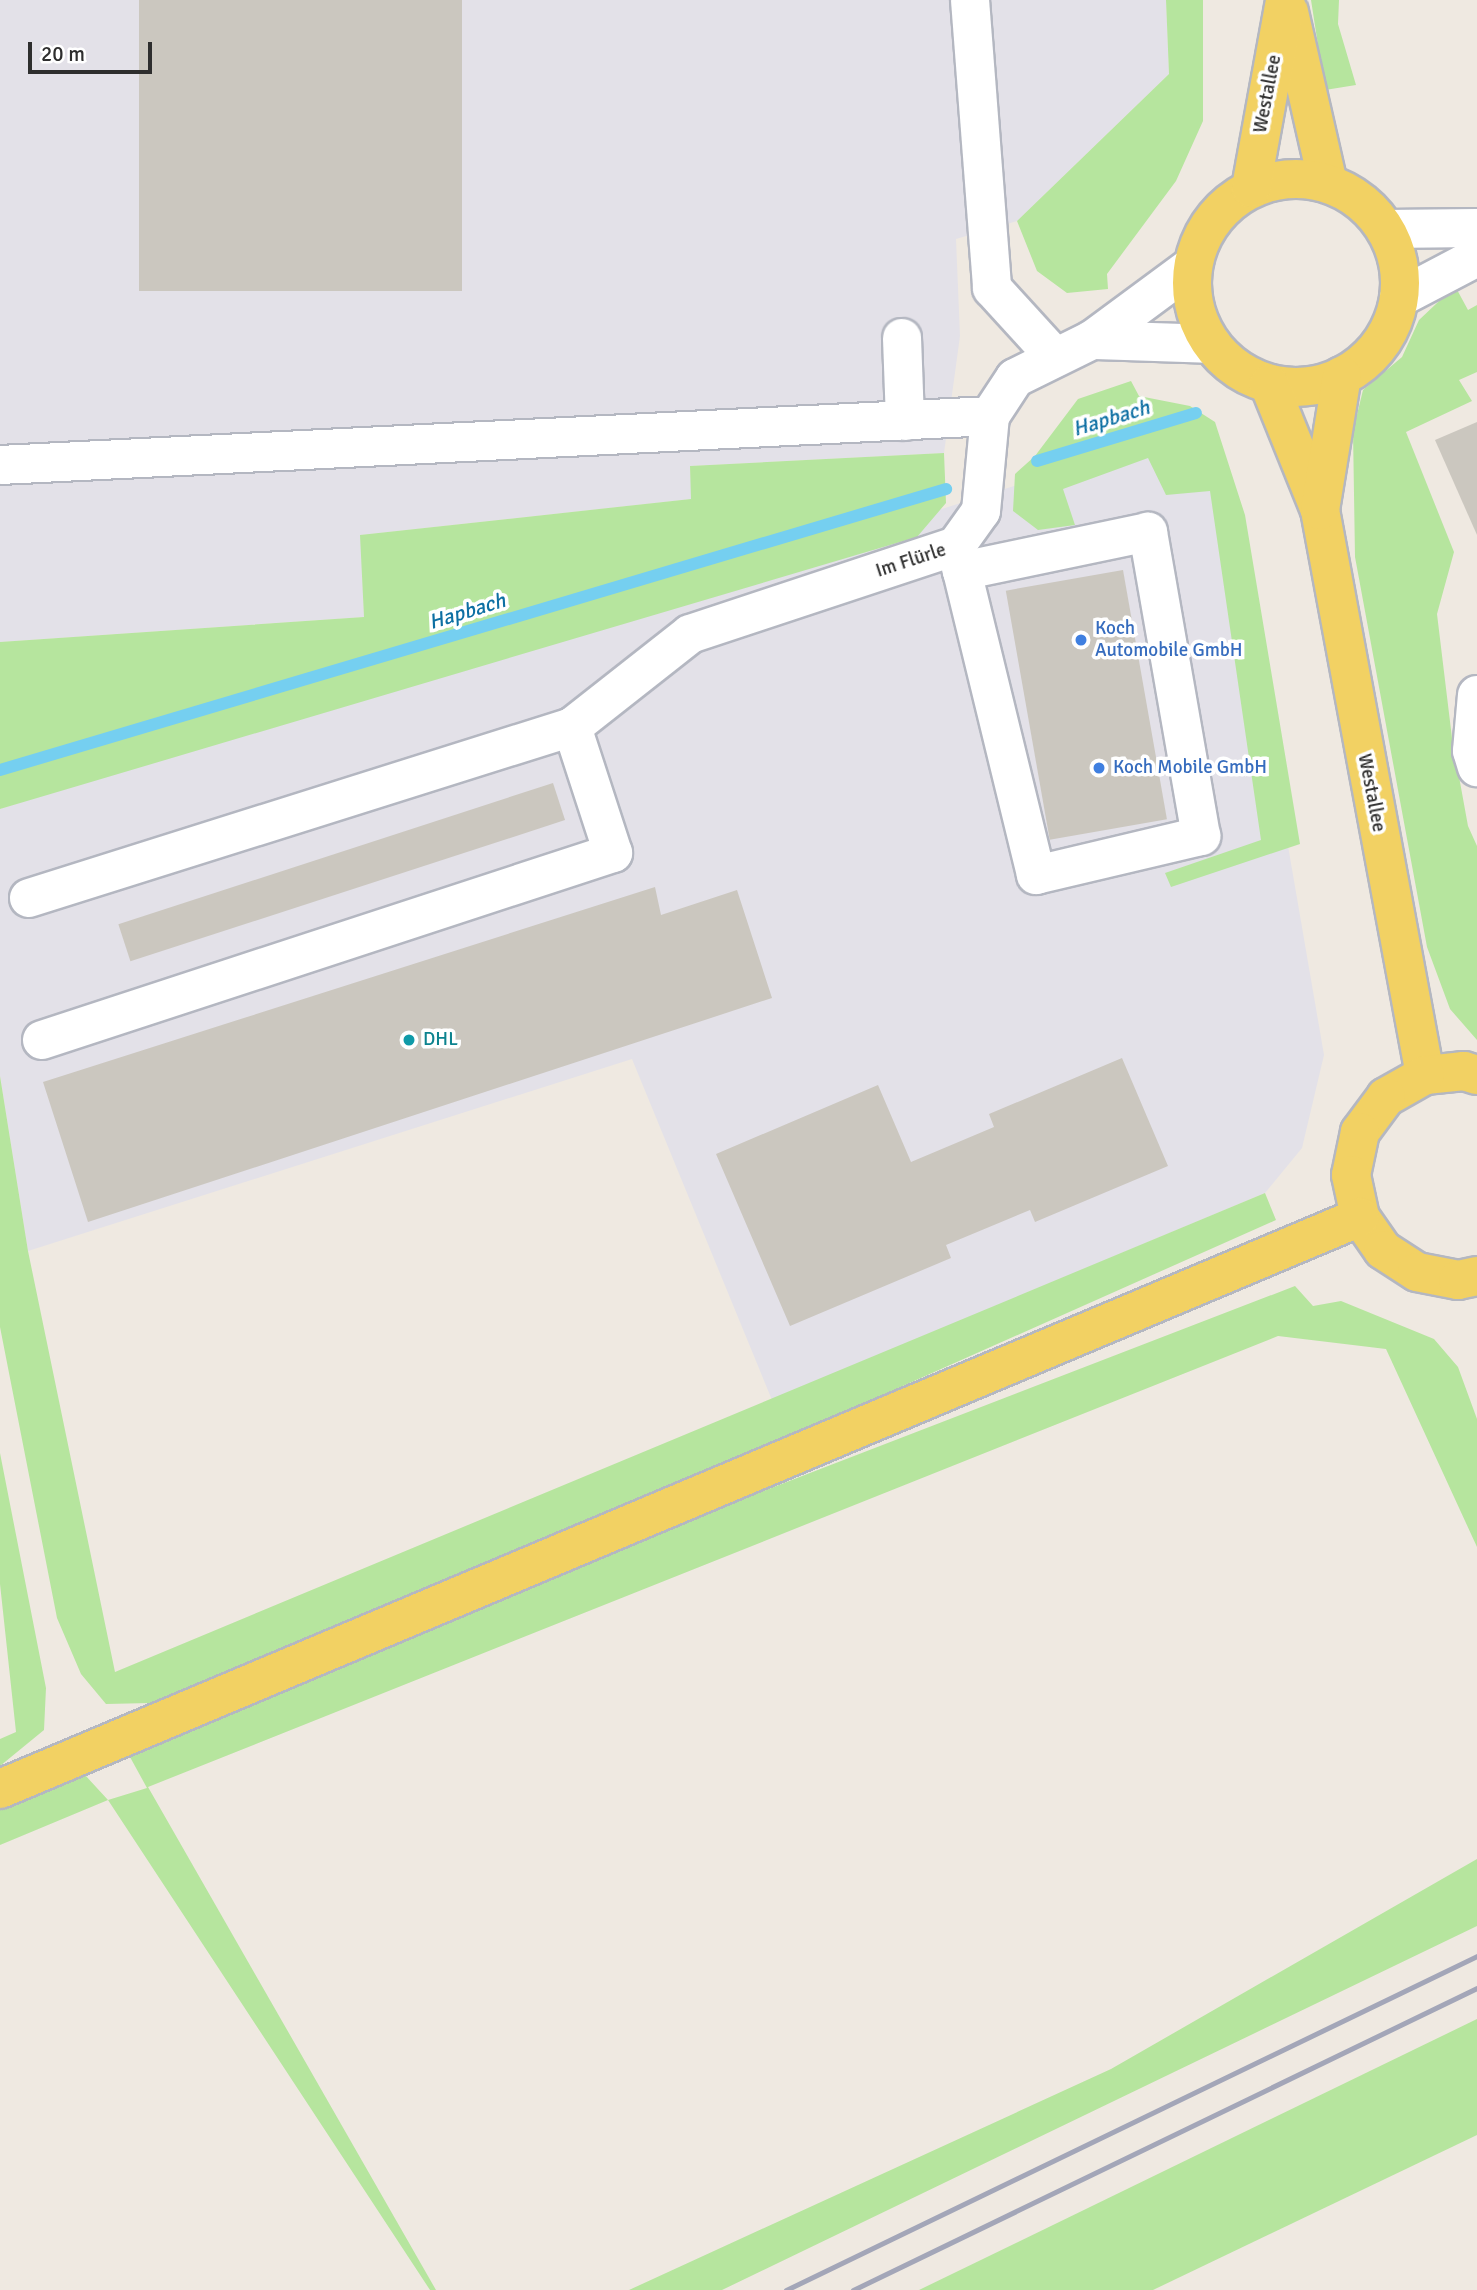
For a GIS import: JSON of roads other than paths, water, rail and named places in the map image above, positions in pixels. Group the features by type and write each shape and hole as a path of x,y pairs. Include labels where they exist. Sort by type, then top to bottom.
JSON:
{"main road":[{"name":"Westallee","path":"1286,0 1328,184"},
{"name":"Westallee","path":"1251,188 1286,0"},
{"path":"1283,179 1328,184 1367,206 1386,229 1398,258 1399,298 1380,346 1357,368 1342,376 1299,388 1269,384 1241,372 1212,344 1192,300 1192,266 1202,234 1216,216 1251,188 1283,179"},
{"name":"Westallee","path":"1320,510 1342,376"},
{"name":"Westallee","path":"1269,384 1320,510 1424,1075"},
{"path":"1477,1075 1464,1071 1424,1075 1386,1097 1360,1132 1351,1175 1360,1217 1383,1250 1417,1272 1458,1280 1477,1276"},
{"path":"0,1789 1360,1217"}],"street":[{"path":"970,0 992,288 1055,357"},
{"path":"1386,229 1477,228"},
{"path":"1399,298 1477,257"},
{"name":"Im Flürle","path":"572,727 690,634 959,558 981,511 990,416 1015,378 1092,340 1192,266"},
{"path":"902,338 905,421"},
{"name":"Im Flürle","path":"1092,340 1212,344"},
{"path":"0,465 990,416"},
{"path":"1148,532 1201,836 1036,875 959,558 1148,532"},
{"path":"1477,695 1472,751 1477,768"},
{"path":"29,898 572,727 612,853 42,1040"}],"waterway":[{"name":"Hapbach","path":"1037,461 1196,413"},
{"name":"Hapbach","path":"0,770 946,489"}],"railway":[{"path":"786,2290 1477,1956"},
{"path":"853,2290 1477,1988"}],"place":[{"name":"Koch Automobile GmbH","path":"1081,640"},
{"name":"Koch Mobile GmbH","path":"1099,768"},
{"name":"DHL","path":"409,1040"}]}
